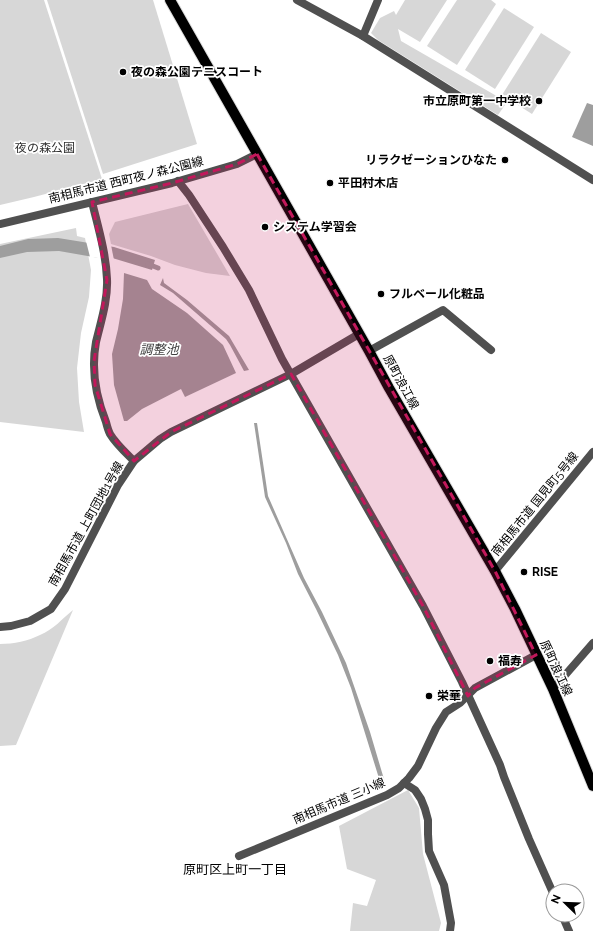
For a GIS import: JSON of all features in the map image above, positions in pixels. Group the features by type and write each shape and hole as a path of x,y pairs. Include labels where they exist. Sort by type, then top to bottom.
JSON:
{"main road":[{"name":"原町浪江線","path":"170,0 389,388 496,571 553,689 593,786"}],"street":[{"path":"298,0 363,36 593,180"},
{"path":"363,36 378,0"},
{"name":"南相馬市道 西町夜ノ森公園線","path":"0,224 178,181 237,164 257,154"},
{"path":"178,181 192,199 249,290 282,359 423,606 468,696 500,765 549,883"},
{"path":"92,202 102,243 107,280 106,294 94,361 95,385 101,411 110,434 134,461"},
{"path":"369,351 443,310 491,350"},
{"name":"南相馬市道 上町団地1号線","path":"0,627 30,621 51,609 65,589 118,485 134,461 160,439 171,432 291,374 359,334"},
{"name":"南相馬市道 国見町5号線","path":"496,571 593,452"},
{"path":"553,689 593,643"},
{"name":"南相馬市道 三小線","path":"239,856 387,795 399,788 418,766 436,728 446,712 460,703 475,688 536,654"},
{"path":"404,783 415,790 425,808 428,820 429,851 444,885 451,923 450,931"}],"highlighted area":[{"path":"257,154 495,571 536,655 475,688 468,696 423,606 291,374 171,432 134,461 110,434 95,385 94,361 107,280 92,202 172,183 237,164"}],"green space":[{"name":"夜の森公園","path":"0,0 44,0 102,179 0,205"},
{"name":"夜の森公園テニスコート","path":"47,0 153,0 197,144 103,174"},
{"path":"405,0 447,0 420,42 398,29 401,41 507,102 498,115 378,40 371,33 380,18 394,11 396,15"},
{"path":"457,0 491,0 496,4 457,65 427,46"},
{"path":"504,8 534,27 495,89 465,70"},
{"path":"541,33 571,52 532,114 502,95"},
{"path":"188,204 230,276 206,273 175,265 111,244 109,234 115,222"},
{"path":"76,228 77,236 85,238 91,270 89,297 81,333 77,368 79,402 84,432 0,422 0,244"},
{"path":"73,610 16,745 0,746 0,644 21,642 45,633"},
{"path":"408,790 419,808 423,854 441,923 439,931 350,931 353,903 367,906 376,880 347,869 339,826"}],"water":[{"path":"587,103 593,105 593,146 572,137"},
{"path":"58,238 114,247 155,260 152,270 109,257 99,258 59,251 27,252 0,258 0,246 28,239"},
{"name":"調整池","path":"124,273 147,280 152,289 187,313 223,345 236,373 185,397 181,389 142,409 127,421 124,421 114,385 112,354 123,299"},
{"path":"163,278 164,283 187,300 229,336 249,370 244,371 226,339 173,293 160,285"},
{"path":"254,423 257,423 268,496 304,578 346,663 370,732 386,786 382,788 351,688 338,655 298,574 265,497"}],"pier":[{"path":"86,241 111,245 114,260 90,257"}],"waterway":[{"path":"148,264 158,268"}],"place":[{"name":"夜の森公園テニスコート","path":"123,72"},
{"name":"市立原町第一中学校","path":"539,101"},
{"name":"リラクゼーションひなた","path":"505,160"},
{"name":"平田村木店","path":"330,183"},
{"name":"システム学習会","path":"265,227"},
{"name":"フルベール化粧品","path":"381,294"},
{"name":"RISE","path":"524,572"},
{"name":"福寿","path":"490,661"},
{"name":"栄華","path":"429,696"}],"district":[{"name":"原町区上町一丁目","path":"235,869"}]}
